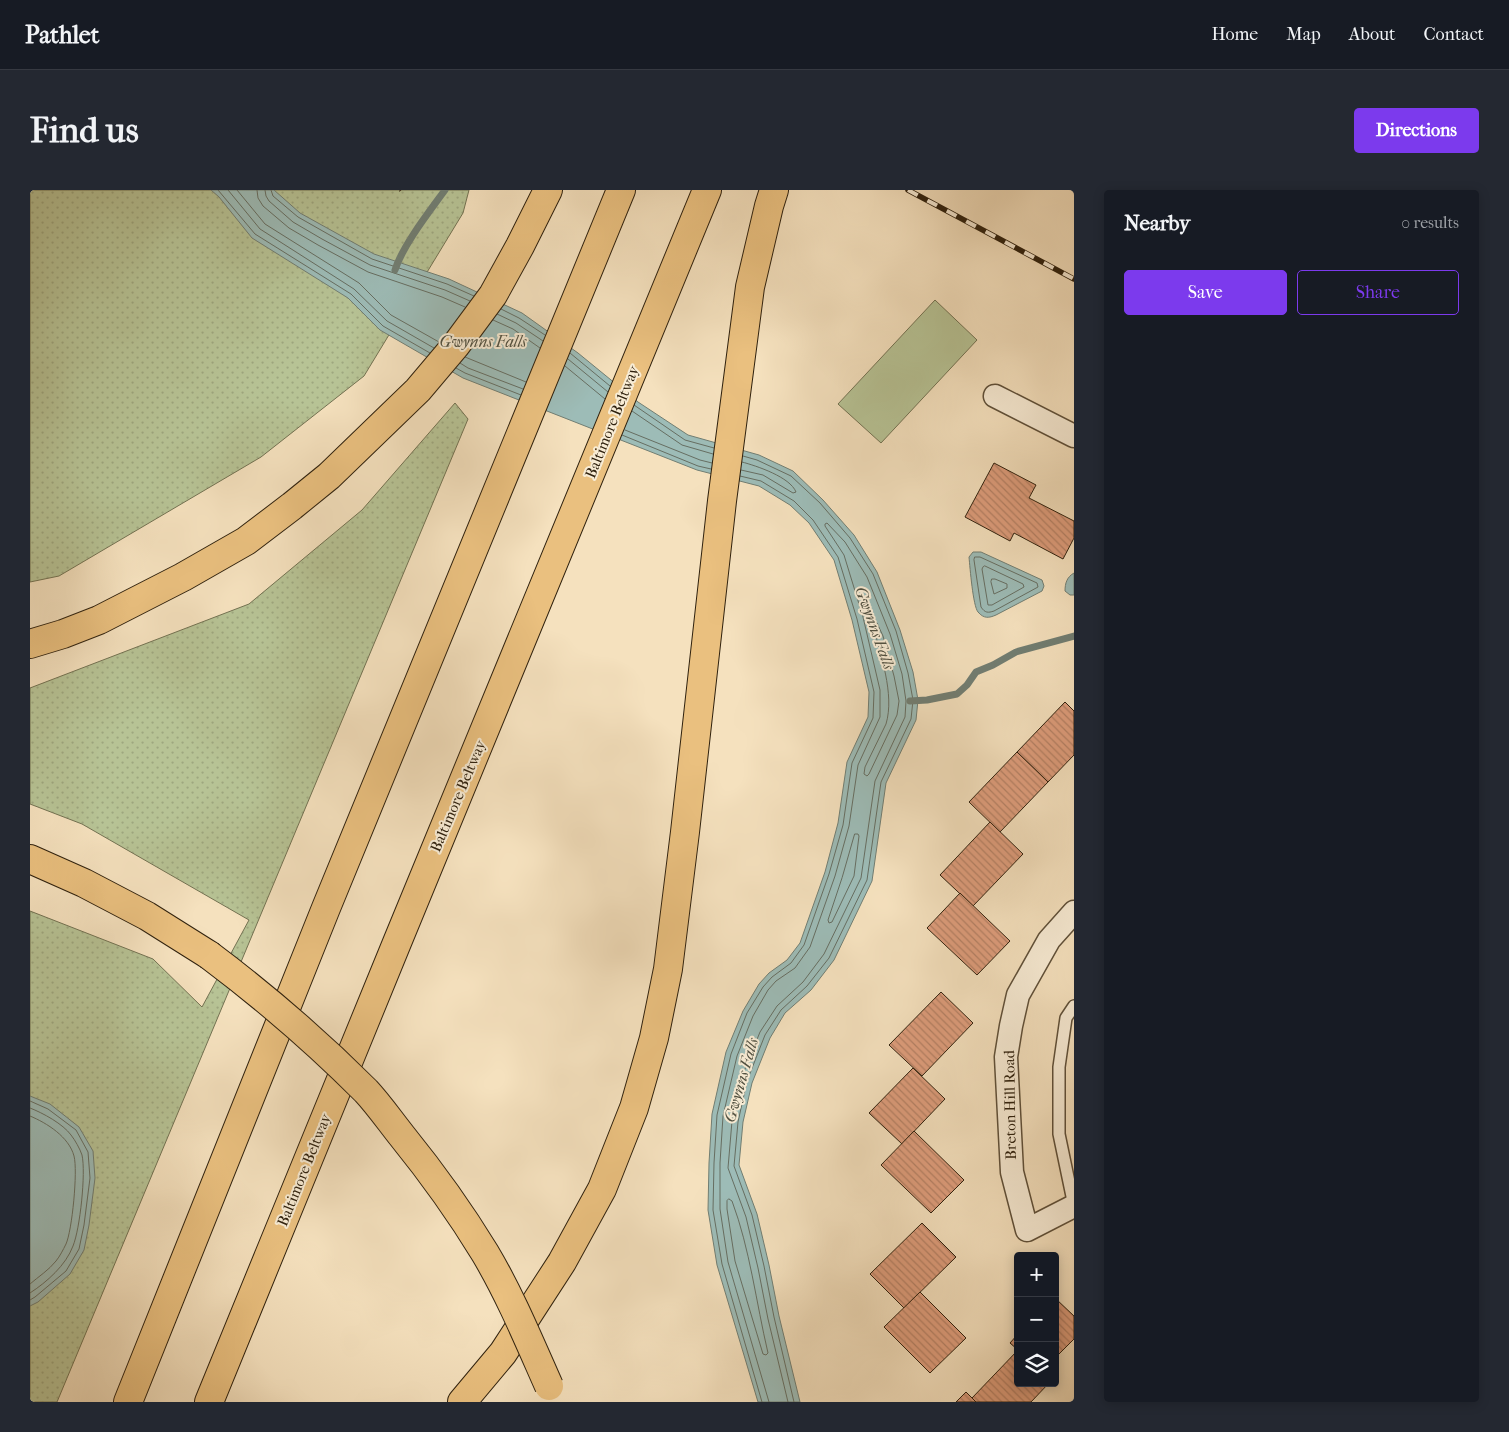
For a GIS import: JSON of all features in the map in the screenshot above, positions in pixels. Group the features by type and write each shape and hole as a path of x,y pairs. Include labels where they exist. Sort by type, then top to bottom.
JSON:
{"highway":[{"path":"30,644 63,634 106,616 160,589 246,540 329,476 418,390 456,345 493,295 548,190"},
{"path":"128,1402 322,917 621,190"},
{"name":"Baltimore Beltway","path":"209,1402 708,190"},
{"path":"462,1402 502,1352 562,1262 602,1189 634,1108 654,1038 668,969 722,501 750,287 774,190"},
{"path":"30,860 92,887 147,916 209,955 299,1027 368,1093 443,1188 485,1253 510,1298 551,1394"}],"street":[{"path":"995,396 1074,436"},
{"name":"Breton Hill Road","path":"1074,912 1049,940 1018,994 1006,1057 1012,1172 1027,1230 1074,1206"}],"lane":[{"path":"1074,1006 1066,1018 1059,1076 1060,1134 1074,1206"}],"green space":[{"path":"30,190 469,190 463,213 364,376 261,457 59,576 30,582"},
{"path":"935,300 977,340 881,443 838,404"},
{"path":"455,403 468,419 57,1402 30,1402 30,911 153,959 202,1007 249,920 82,824 30,804 30,688 249,604 362,510"}],"water":[{"name":"Gwynns Falls","path":"211,190 274,190 300,213 374,254 449,279 522,313 578,353 638,402 688,435 759,455 793,471 823,500 854,535 877,572 900,630 913,672 918,700 916,720 886,783 872,881 834,960 811,990 785,1013 770,1038 752,1083 743,1122 739,1165 757,1214 800,1402 758,1402 717,1265 708,1210 709,1163 712,1114 726,1052 743,1011 759,984 769,973 787,960 800,943 825,872 838,823 847,762 868,717 869,692 852,620 834,560 809,523 790,505 759,486 697,470 463,378 380,330 348,298 252,238 219,197"},
{"path":"973,552 981,552 1042,580 1044,586 1042,591 996,615 982,616 976,608 973,595 969,557"},
{"path":"1074,573 1074,595 1070,595 1065,591 1065,585 1068,578"},
{"path":"30,1096 50,1104 79,1127 93,1151 95,1178 84,1250 70,1274 38,1302 30,1306"}],"building":[{"path":"994,463 1036,485 1029,498 1074,521 1074,538 1063,559 1014,533 1010,541 965,517"},
{"path":"1065,702 1074,711 1074,755 1048,782 1017,752"},
{"path":"1017,752 1048,782 1000,832 969,802"},
{"path":"990,822 1023,854 973,906 940,875"},
{"path":"960,893 1010,941 977,975 927,928"},
{"path":"941,992 973,1023 922,1076 889,1045"},
{"path":"913,1068 945,1099 902,1144 869,1113"},
{"path":"914,1131 964,1180 931,1213 881,1165"},
{"path":"922,1223 956,1257 904,1308 870,1274"},
{"path":"920,1292 966,1338 930,1373 884,1327"},
{"path":"1059,1302 1074,1316 1074,1339 1059,1354"},
{"path":"1014,1338 1014,1346 1010,1343"},
{"path":"1014,1354 1014,1387 1045,1387 1031,1402 976,1402 972,1398"},
{"path":"966,1392 976,1402 956,1402"}],"waterway":[{"path":"395,270 410,240 445,190"},
{"path":"910,701 927,700 957,694 967,685 976,672 1016,652 1074,636"}],"railway":[{"path":"908,190 1074,279"}]}
